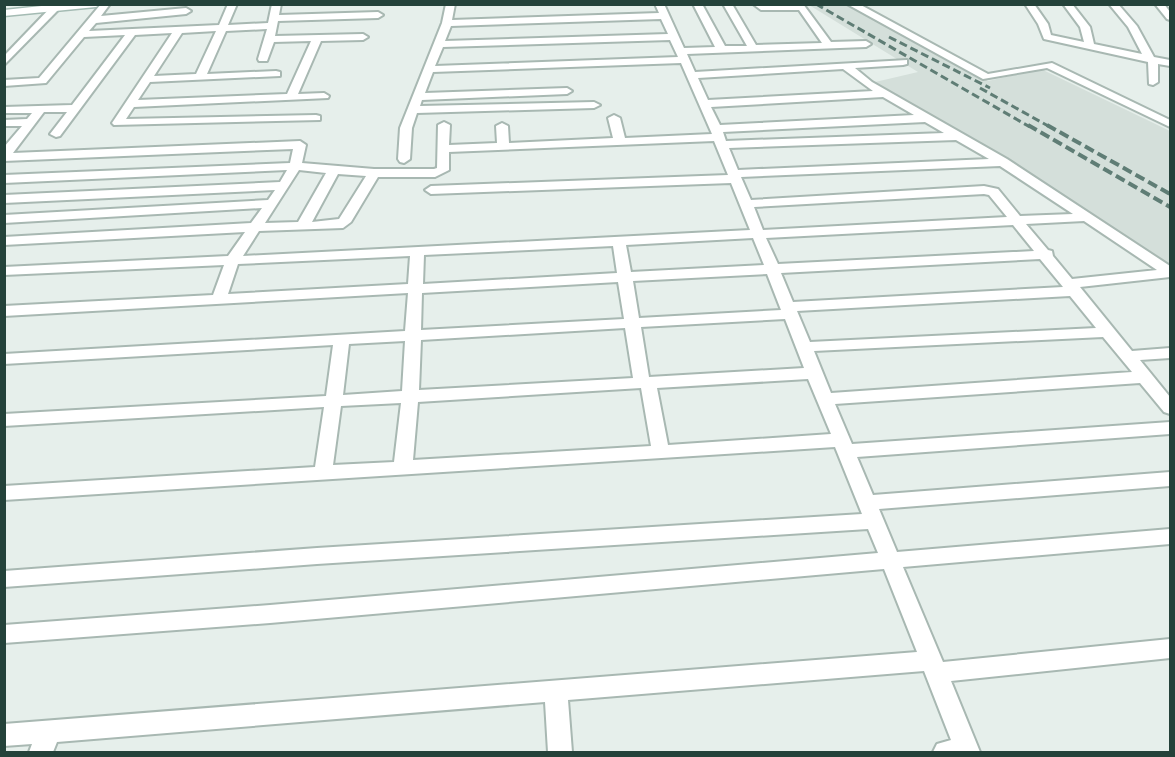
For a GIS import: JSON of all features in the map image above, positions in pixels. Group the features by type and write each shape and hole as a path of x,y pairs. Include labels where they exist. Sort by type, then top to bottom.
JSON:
{"street":[{"path":"4,13 96,4"},
{"path":"4,83 42,81 106,4"},
{"path":"200,77 233,4"},
{"path":"263,59 270,39 277,4"},
{"path":"404,159 406,128 447,23 451,4"},
{"path":"697,4 721,50"},
{"path":"727,4 753,48"},
{"path":"757,4 761,8 802,7 828,45"},
{"path":"1029,4 1043,24 1047,37 1170,63"},
{"path":"1067,4 1085,27 1090,46"},
{"path":"1113,4 1132,26 1152,60 1153,82"},
{"path":"1159,4 1170,17"},
{"path":"856,5 987,77 1048,65 1170,124"},
{"path":"4,62 55,8"},
{"path":"93,20 186,10"},
{"path":"447,23 554,20 662,10 718,137 892,561 934,667 960,752"},
{"path":"81,34 222,28 378,15"},
{"path":"554,20 570,106"},
{"path":"179,30 118,123 316,118"},
{"path":"56,134 132,32"},
{"path":"270,39 363,37"},
{"path":"291,97 317,38"},
{"path":"438,44 557,41 683,56 847,67 903,62"},
{"path":"417,97 564,78 721,50 866,44"},
{"path":"1127,69 1130,55"},
{"path":"847,67 865,82 1003,162 1170,273"},
{"path":"428,69 564,78"},
{"path":"146,80 276,74"},
{"path":"704,104 886,94"},
{"path":"130,104 324,96"},
{"path":"413,110 594,105"},
{"path":"4,110 75,108"},
{"path":"6,153 41,109"},
{"path":"614,118 620,141"},
{"path":"718,137 928,118"},
{"path":"4,123 31,122"},
{"path":"4,179 294,166 374,173 440,172 444,149 444,125"},
{"path":"502,126 503,146"},
{"path":"4,136 20,135"},
{"path":"444,149 718,137 958,136"},
{"path":"6,153 300,145 294,166 283,186 233,259 219,299"},
{"path":"431,190 734,177 1003,162"},
{"path":"302,227 334,170"},
{"path":"4,241 342,224 374,173"},
{"path":"4,199 283,186"},
{"path":"745,204 989,190 997,194 1145,377 1167,399"},
{"path":"4,219 271,204"},
{"path":"4,271 1085,217"},
{"path":"619,242 633,323 661,453"},
{"path":"403,467 410,396 417,252"},
{"path":"4,310 1047,254"},
{"path":"4,359 633,323 1073,288 1170,273"},
{"path":"803,347 1109,332"},
{"path":"323,472 342,340"},
{"path":"1129,356 1170,353"},
{"path":"4,420 813,373"},
{"path":"824,399 1145,377"},
{"path":"4,493 403,467 1170,428"},
{"path":"4,579 871,512 1170,479"},
{"path":"4,634 1170,536"},
{"path":"4,735 45,742 556,690 934,667 1170,649"},
{"path":"556,690 560,753"}],"shaded area":[{"path":"809,5 846,5 988,81 1041,69 1170,131 1170,268 871,83 918,72"}],"railway":[{"path":"816,4 1030,127"},
{"path":"889,37 990,88"},
{"path":"980,88 1050,127"},
{"path":"1028,125 1170,207"},
{"path":"1047,125 1170,194"}]}
